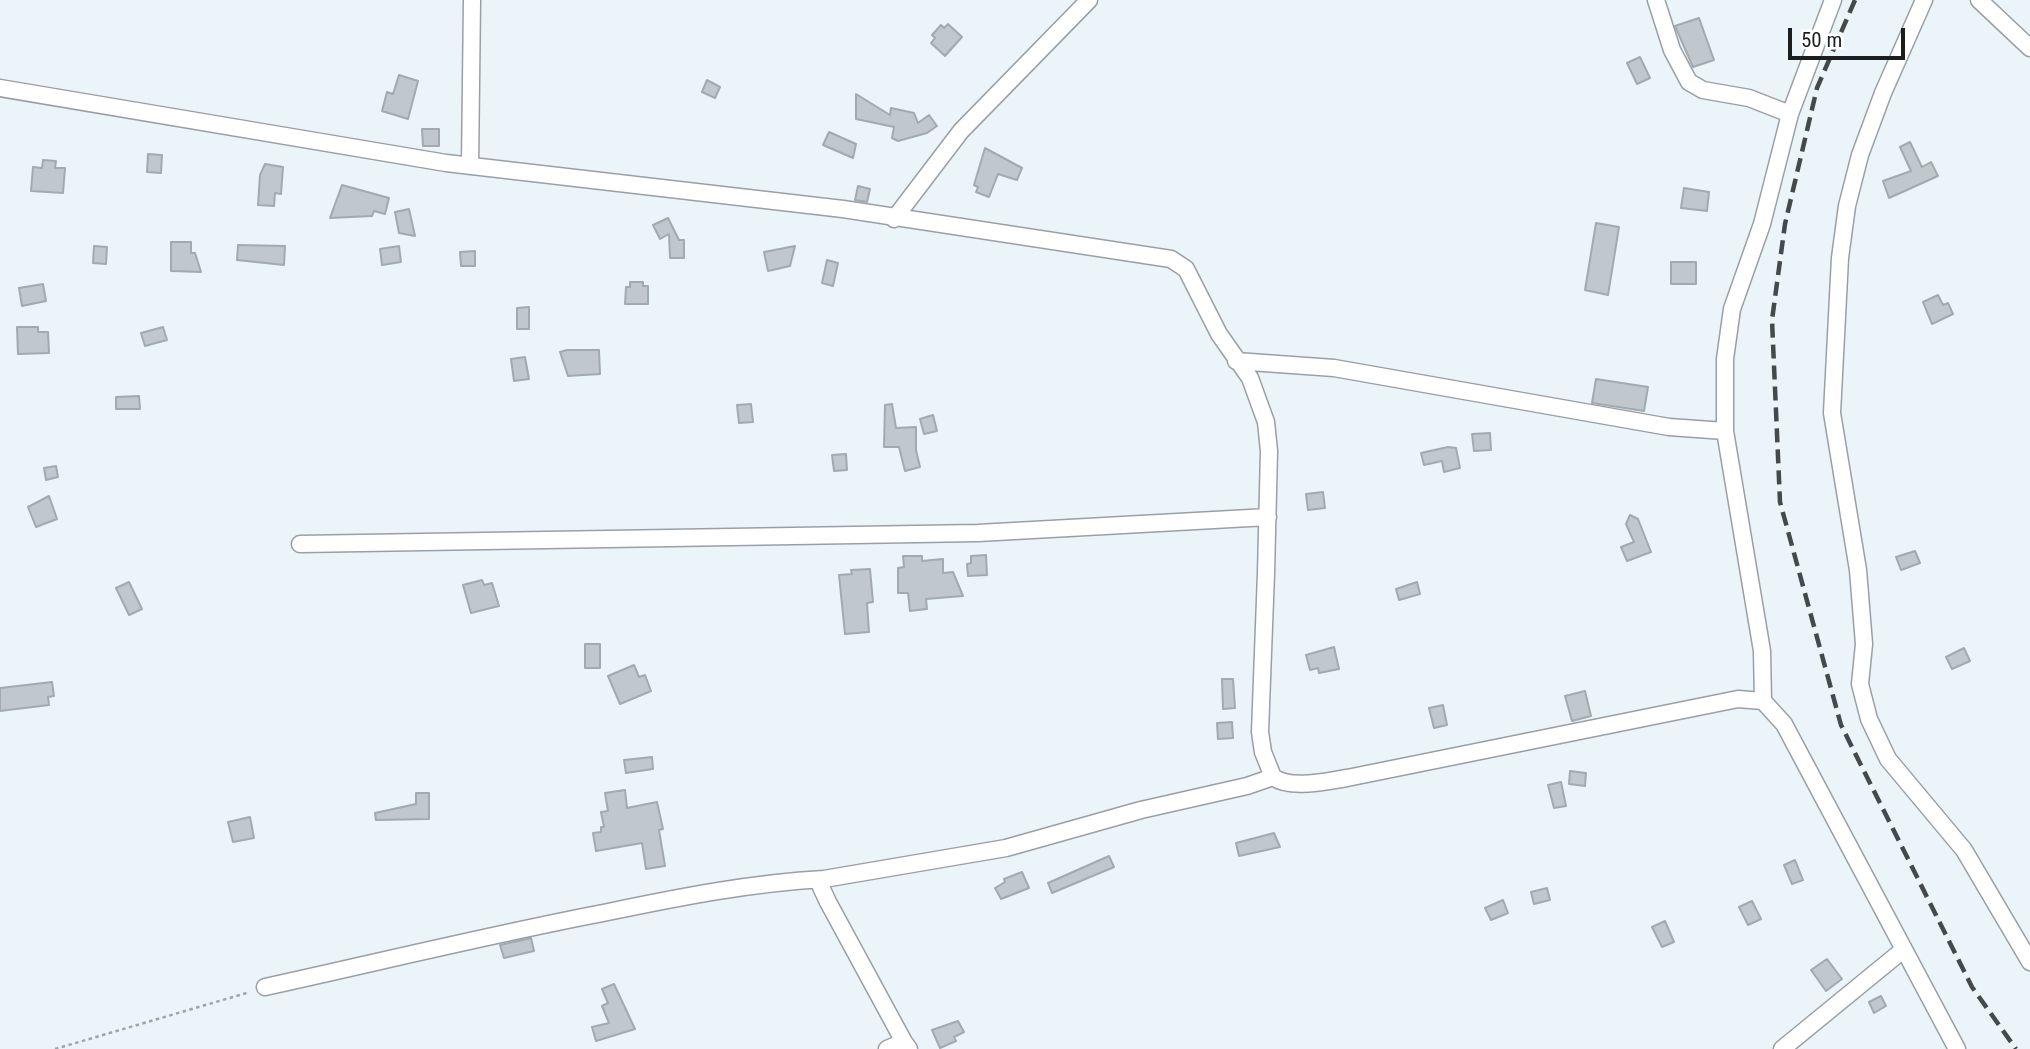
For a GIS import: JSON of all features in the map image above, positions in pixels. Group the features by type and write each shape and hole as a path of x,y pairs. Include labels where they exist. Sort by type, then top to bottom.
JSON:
{"street":[{"path":"470,166 472,0"},
{"path":"894,219 961,131 1089,0"},
{"path":"1656,0 1675,60 1689,82 1703,90 1749,98 1790,114"},
{"path":"1833,0 1790,114 1762,224 1732,309 1725,359 1725,431 1759,629 1763,701 1784,724 1957,1049"},
{"path":"1924,0 1883,93 1860,155 1847,206 1840,258 1832,413 1858,570 1864,644 1860,684 1866,710 1888,759 1964,850 2030,962"},
{"path":"1979,0 2030,48"},
{"path":"0,88 470,166 768,200 1171,259 1185,269 1260,399 1266,422 1268,517 1260,732 1263,752 1273,776 1278,780 1312,783 1347,778 1738,699 1763,701"},
{"path":"1236,360 1334,368 1669,427 1725,431"},
{"path":"300,544 978,533 1268,517"},
{"path":"265,987 685,896 788,881 824,879 1006,848 1142,810 1247,786 1273,776"},
{"path":"824,879 821,887 828,902 906,1046 887,1049"},
{"path":"1782,1049 1903,950"}],"path":[{"path":"55,1049 265,987"}],"building":[{"path":"1699,18 1714,60 1693,67 1675,26"},
{"path":"948,24 962,37 945,56 931,43 935,38 932,35 941,25 944,28"},
{"path":"1640,57 1650,78 1637,84 1627,63"},
{"path":"399,75 418,81 408,119 382,111 387,92 393,94"},
{"path":"707,80 720,87 715,98 702,92"},
{"path":"856,94 890,115 891,108 914,113 918,123 929,115 937,126 927,133 898,141 892,138 894,127 856,119"},
{"path":"422,129 439,129 439,146 423,146"},
{"path":"829,132 856,144 853,158 823,145"},
{"path":"1910,142 1922,167 1931,162 1938,176 1889,198 1883,181 1911,171 1900,147"},
{"path":"985,148 1022,168 1017,180 998,174 989,197 976,192 978,187 974,185"},
{"path":"148,154 162,155 161,173 147,172"},
{"path":"43,160 56,161 55,168 65,168 63,193 31,191 33,167 42,168"},
{"path":"265,164 283,167 281,194 275,193 274,206 258,205 260,175"},
{"path":"342,185 389,198 385,214 374,211 372,216 330,218"},
{"path":"858,186 870,189 867,202 855,200"},
{"path":"1684,188 1709,192 1707,211 1681,208"},
{"path":"409,209 415,236 399,233 395,212"},
{"path":"668,218 679,240 684,240 684,258 670,258 669,234 660,239 653,225"},
{"path":"1596,223 1619,227 1608,295 1585,290"},
{"path":"171,242 191,242 191,253 195,253 201,272 171,271"},
{"path":"238,245 285,246 284,265 237,260"},
{"path":"94,246 107,247 106,264 93,263"},
{"path":"399,246 401,262 382,265 380,249"},
{"path":"795,246 790,266 768,271 764,252"},
{"path":"475,251 475,266 461,266 460,252"},
{"path":"827,260 838,263 833,286 822,283"},
{"path":"1671,262 1696,262 1696,284 1671,284"},
{"path":"630,282 643,282 643,286 648,286 648,304 625,304 626,287 630,287"},
{"path":"43,284 46,301 22,306 19,288"},
{"path":"1938,295 1943,305 1948,303 1953,314 1932,324 1923,302"},
{"path":"529,307 529,329 517,329 517,308"},
{"path":"17,327 38,327 38,332 48,332 49,353 18,354"},
{"path":"163,327 167,340 145,346 141,333"},
{"path":"599,350 600,374 568,376 560,352"},
{"path":"525,357 529,379 514,381 511,359"},
{"path":"1596,379 1648,387 1644,411 1592,403"},
{"path":"139,396 140,409 116,409 116,397"},
{"path":"751,404 753,422 739,423 737,405"},
{"path":"892,404 896,428 916,427 916,450 920,467 905,471 899,447 884,447 885,405"},
{"path":"933,415 937,431 924,434 920,419"},
{"path":"1490,433 1491,450 1474,451 1472,434"},
{"path":"1448,447 1456,448 1460,468 1444,472 1442,461 1424,465 1421,453"},
{"path":"846,454 847,470 834,471 832,455"},
{"path":"56,466 58,477 46,480 44,468"},
{"path":"1323,492 1325,508 1308,510 1306,494"},
{"path":"49,496 57,519 36,527 28,507"},
{"path":"1630,515 1638,519 1651,552 1627,561 1621,547 1634,542 1626,524"},
{"path":"1915,551 1920,563 1901,570 1896,557"},
{"path":"986,555 987,575 968,576 967,564 971,563 971,556"},
{"path":"903,556 922,556 922,561 943,559 943,573 953,572 963,596 926,599 927,609 910,611 908,593 898,593 898,568 904,567"},
{"path":"870,569 873,602 867,603 869,632 845,634 839,575 852,574 851,570"},
{"path":"482,580 484,585 492,583 499,606 471,613 463,585"},
{"path":"129,582 142,609 129,615 116,588"},
{"path":"1417,582 1420,594 1399,600 1396,589"},
{"path":"585,644 600,644 600,668 585,668"},
{"path":"1334,647 1339,669 1319,673 1318,668 1310,670 1306,655"},
{"path":"1964,648 1970,661 1952,669 1946,657"},
{"path":"634,665 639,677 645,675 651,691 620,704 608,676"},
{"path":"1222,679 1233,679 1235,708 1223,709"},
{"path":"52,682 54,696 48,697 49,705 0,711 0,688"},
{"path":"1585,691 1591,716 1572,721 1565,696"},
{"path":"1443,705 1447,725 1434,728 1429,708"},
{"path":"1232,722 1233,738 1218,739 1217,723"},
{"path":"652,757 653,769 626,773 624,760"},
{"path":"1570,771 1586,773 1585,786 1569,784"},
{"path":"1561,782 1566,806 1554,808 1548,785"},
{"path":"625,790 627,808 657,802 663,829 659,830 665,866 646,869 642,843 596,851 593,833 601,832 601,827 604,827 601,812 608,811 605,793"},
{"path":"416,793 429,793 429,819 376,820 375,813 416,804"},
{"path":"250,817 254,838 233,842 228,822"},
{"path":"1274,833 1280,847 1239,856 1236,843"},
{"path":"1109,856 1114,867 1052,893 1048,883"},
{"path":"1795,860 1803,880 1792,884 1784,865"},
{"path":"1022,872 1029,888 1001,899 995,888 1005,882 1004,879"},
{"path":"1547,888 1550,900 1534,904 1531,892"},
{"path":"1503,900 1508,913 1491,920 1485,908"},
{"path":"1752,901 1761,919 1748,925 1739,907"},
{"path":"1665,921 1674,942 1662,947 1652,927"},
{"path":"531,938 534,951 504,958 500,945"},
{"path":"1827,959 1842,979 1826,991 1811,970"},
{"path":"614,984 635,1029 596,1041 592,1027 609,1023 602,1006 608,1003 602,989"},
{"path":"1881,996 1886,1006 1874,1013 1869,1002"},
{"path":"958,1021 964,1032 954,1037 956,1041 940,1048 932,1030"}],"railway":[{"path":"1855,0 1817,88 1785,224 1772,320 1780,502 1841,725 1972,987 2016,1049"}]}
